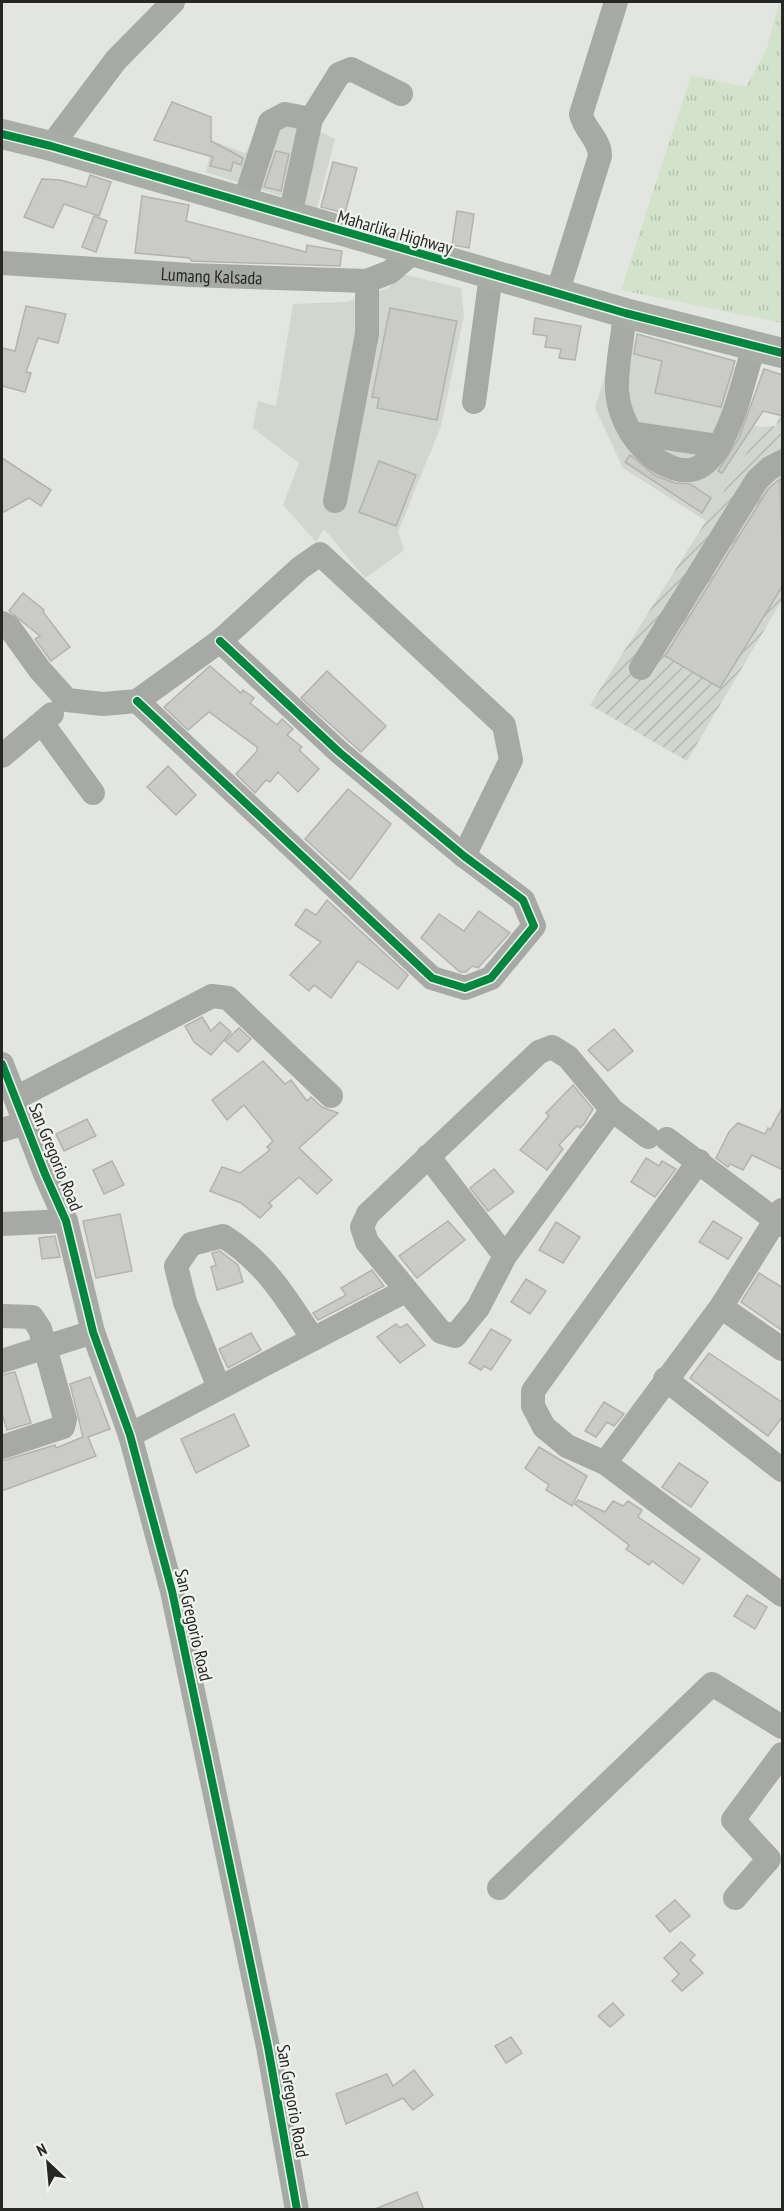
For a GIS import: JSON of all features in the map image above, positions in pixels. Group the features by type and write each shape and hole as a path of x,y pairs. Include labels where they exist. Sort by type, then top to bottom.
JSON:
{"main road":[{"name":"Maharlika Highway","path":"2,134 51,146 625,313 783,352"}],"street":[{"path":"51,146 116,60 173,2"},
{"path":"557,294 600,156 596,140 584,126 581,114 616,2"},
{"path":"290,216 311,119 339,74 351,69 401,94"},
{"path":"244,203 270,122 285,114 311,119"},
{"name":"Lumang Kalsada","path":"3,267 367,281 390,272 413,252"},
{"path":"474,402 491,275"},
{"path":"335,501 367,334 367,281"},
{"path":"625,313 617,391 631,433 718,446 740,396 754,345"},
{"path":"641,668 757,480 770,468 783,462"},
{"path":"2,623 9,627 40,670 68,700 103,704 137,701 220,641 300,568 320,554 504,725 511,760 464,856"},
{"path":"137,701 432,978 465,988 491,978 534,926 523,900 464,856 339,752 220,641"},
{"path":"2,756 68,700"},
{"path":"42,723 93,793"},
{"path":"16,1098 212,996 228,998 331,1096"},
{"path":"605,1463 665,1379 721,1307 781,1219 699,1161 612,1110 568,1057 552,1047 539,1052 428,1156 368,1214 362,1227 367,1242 405,1291 441,1332 454,1336 478,1308 505,1256 612,1110"},
{"name":"San Gregorio Road","path":"2,1064 66,1221 93,1332 130,1435 177,1613 268,2048 297,2210"},
{"path":"2,1130 26,1123"},
{"path":"428,1156 505,1256"},
{"path":"699,1161 533,1391 533,1406 544,1427 567,1446 605,1463 783,1595"},
{"path":"2,1224 66,1221"},
{"path":"219,1388 185,1302 176,1266 191,1244 223,1236 247,1251 276,1280 313,1339"},
{"path":"130,1435 405,1291"},
{"path":"721,1307 783,1349"},
{"path":"2,1316 32,1317 40,1329 65,1419 63,1427 2,1447"},
{"path":"2,1361 93,1332"},
{"path":"665,1379 783,1470"},
{"path":"499,1887 711,1684 783,1727"},
{"path":"735,1898 769,1859 733,1820 783,1754"}],"shaded area":[{"path":"272,108 335,139 317,208 206,172 213,141 245,153"},
{"path":"402,274 461,288 464,316 441,426 398,532 404,550 365,578 324,529 316,542 283,505 299,463 253,428 258,401 276,406 293,304 346,302 388,288"},
{"path":"616,338 757,372 746,424 762,427 706,521 623,468 595,408"},
{"path":"782,408 782,600 687,761 590,705 706,521 762,427 776,426"}],"green space":[{"path":"779,2 782,2 782,323 621,290 691,75 746,87 767,48"}],"building":[{"path":"172,102 211,117 211,141 243,158 241,165 233,162 231,171 210,166 213,157 154,140"},
{"path":"276,151 289,154 281,191 264,187"},
{"path":"333,162 357,168 345,213 321,207"},
{"path":"90,175 111,182 99,216 64,204 53,228 24,217 42,179 60,180 86,187"},
{"path":"142,196 189,205 186,221 306,252 307,245 342,251 340,266 191,261 190,258 135,253"},
{"path":"457,211 474,214 469,248 452,245"},
{"path":"94,216 107,221 96,252 82,247"},
{"path":"26,306 66,314 58,343 38,338 26,372 31,373 25,392 2,386 2,348 15,351"},
{"path":"390,308 457,321 437,420 377,408 379,398 372,397"},
{"path":"535,318 581,326 575,360 559,358 561,349 545,347 547,336 533,334"},
{"path":"637,334 735,361 721,407 655,393 662,361 634,354"},
{"path":"764,369 783,375 783,416 763,411 722,473 718,471 739,438"},
{"path":"630,455 656,476 675,483 690,484 711,498 702,513 625,462"},
{"path":"2,458 51,490 41,506 29,498 2,513"},
{"path":"379,461 416,475 396,526 359,512"},
{"path":"780,479 783,585 720,688 665,656 768,489"},
{"path":"23,593 44,610 43,612 70,647 51,661 35,639 40,636 9,611"},
{"path":"210,666 241,693 243,690 254,698 250,703 277,725 282,719 293,729 287,735 302,747 299,750 319,769 298,792 278,772 270,782 266,780 255,793 236,774 257,751 257,747 209,712 188,730 164,707"},
{"path":"327,671 386,726 361,752 301,698"},
{"path":"168,766 196,795 176,815 147,787"},
{"path":"348,789 391,824 350,880 305,839"},
{"path":"327,900 408,975 398,989 358,961 331,998 314,985 309,991 290,975 321,942 295,925 306,909 316,915"},
{"path":"479,911 510,933 478,968 472,966 466,972 460,972 421,938 439,914 464,931"},
{"path":"202,1017 211,1031 220,1022 231,1032 211,1055 194,1042 185,1026"},
{"path":"239,1028 251,1039 238,1052 225,1041"},
{"path":"614,1029 633,1051 608,1071 588,1050"},
{"path":"263,1061 285,1084 291,1080 307,1101 311,1097 322,1107 338,1113 299,1148 332,1180 317,1194 299,1177 269,1203 272,1206 260,1218 241,1203 210,1191 222,1167 240,1173 270,1150 267,1147 273,1141 244,1105 227,1120 212,1100"},
{"path":"573,1085 593,1109 584,1124 580,1128 577,1126 559,1145 563,1149 547,1170 520,1150 549,1116 546,1113"},
{"path":"783,1106 783,1170 752,1155 743,1170 730,1164 728,1167 716,1158 729,1132 738,1123 765,1134 768,1128 770,1130"},
{"path":"87,1119 96,1136 64,1151 56,1134"},
{"path":"646,1158 659,1166 662,1161 676,1169 655,1197 631,1182"},
{"path":"112,1161 124,1185 104,1194 93,1170"},
{"path":"494,1169 514,1192 488,1211 470,1188"},
{"path":"120,1214 132,1271 96,1278 83,1221"},
{"path":"448,1221 465,1240 417,1278 399,1256"},
{"path":"713,1221 742,1238 728,1259 699,1242"},
{"path":"556,1222 580,1237 563,1263 539,1250"},
{"path":"55,1236 60,1257 42,1259 39,1238"},
{"path":"220,1251 238,1265 243,1282 217,1290 211,1267 216,1265 212,1253"},
{"path":"372,1270 384,1286 318,1320 313,1313 346,1295 341,1288"},
{"path":"759,1273 783,1288 783,1331 741,1302"},
{"path":"526,1279 546,1291 530,1314 511,1302"},
{"path":"396,1324 400,1328 407,1324 425,1345 400,1363 377,1337"},
{"path":"491,1329 511,1340 491,1370 484,1366 481,1370 469,1363"},
{"path":"251,1333 261,1350 228,1368 219,1349"},
{"path":"709,1353 783,1403 783,1416 768,1436 690,1378"},
{"path":"15,1372 31,1423 7,1430 2,1414 2,1375"},
{"path":"90,1377 110,1429 88,1437 96,1456 2,1491 2,1461 55,1445 56,1448 83,1437 70,1384"},
{"path":"604,1402 624,1414 614,1426 607,1422 596,1437 585,1431"},
{"path":"234,1414 249,1446 196,1473 181,1439"},
{"path":"539,1447 587,1476 572,1506 546,1490 549,1485 525,1468"},
{"path":"679,1463 708,1482 691,1507 662,1487"},
{"path":"578,1500 605,1512 613,1501 623,1506 628,1501 642,1510 638,1517 700,1559 683,1584 652,1561 649,1565 626,1549 629,1545 575,1504"},
{"path":"747,1595 767,1607 755,1629 734,1616"},
{"path":"675,1900 690,1916 670,1932 656,1916"},
{"path":"681,1942 695,1955 690,1960 703,1973 682,1991 672,1981 679,1974 664,1958"},
{"path":"613,2003 624,2015 610,2027 598,2016"},
{"path":"511,2037 522,2053 506,2063 495,2046"},
{"path":"414,2070 433,2095 413,2110 403,2098 346,2124 336,2094 387,2074 393,2086"},
{"path":"417,2192 424,2210 375,2210 375,2209"}],"cycle path":[{"path":"2,134 51,146 625,313 782,353"},
{"path":"137,701 432,978 465,988 491,978 534,926 523,900 464,856 339,752 220,641"},
{"path":"2,1064 66,1221 93,1332 130,1435 172,1591 268,2047 297,2210"}]}
